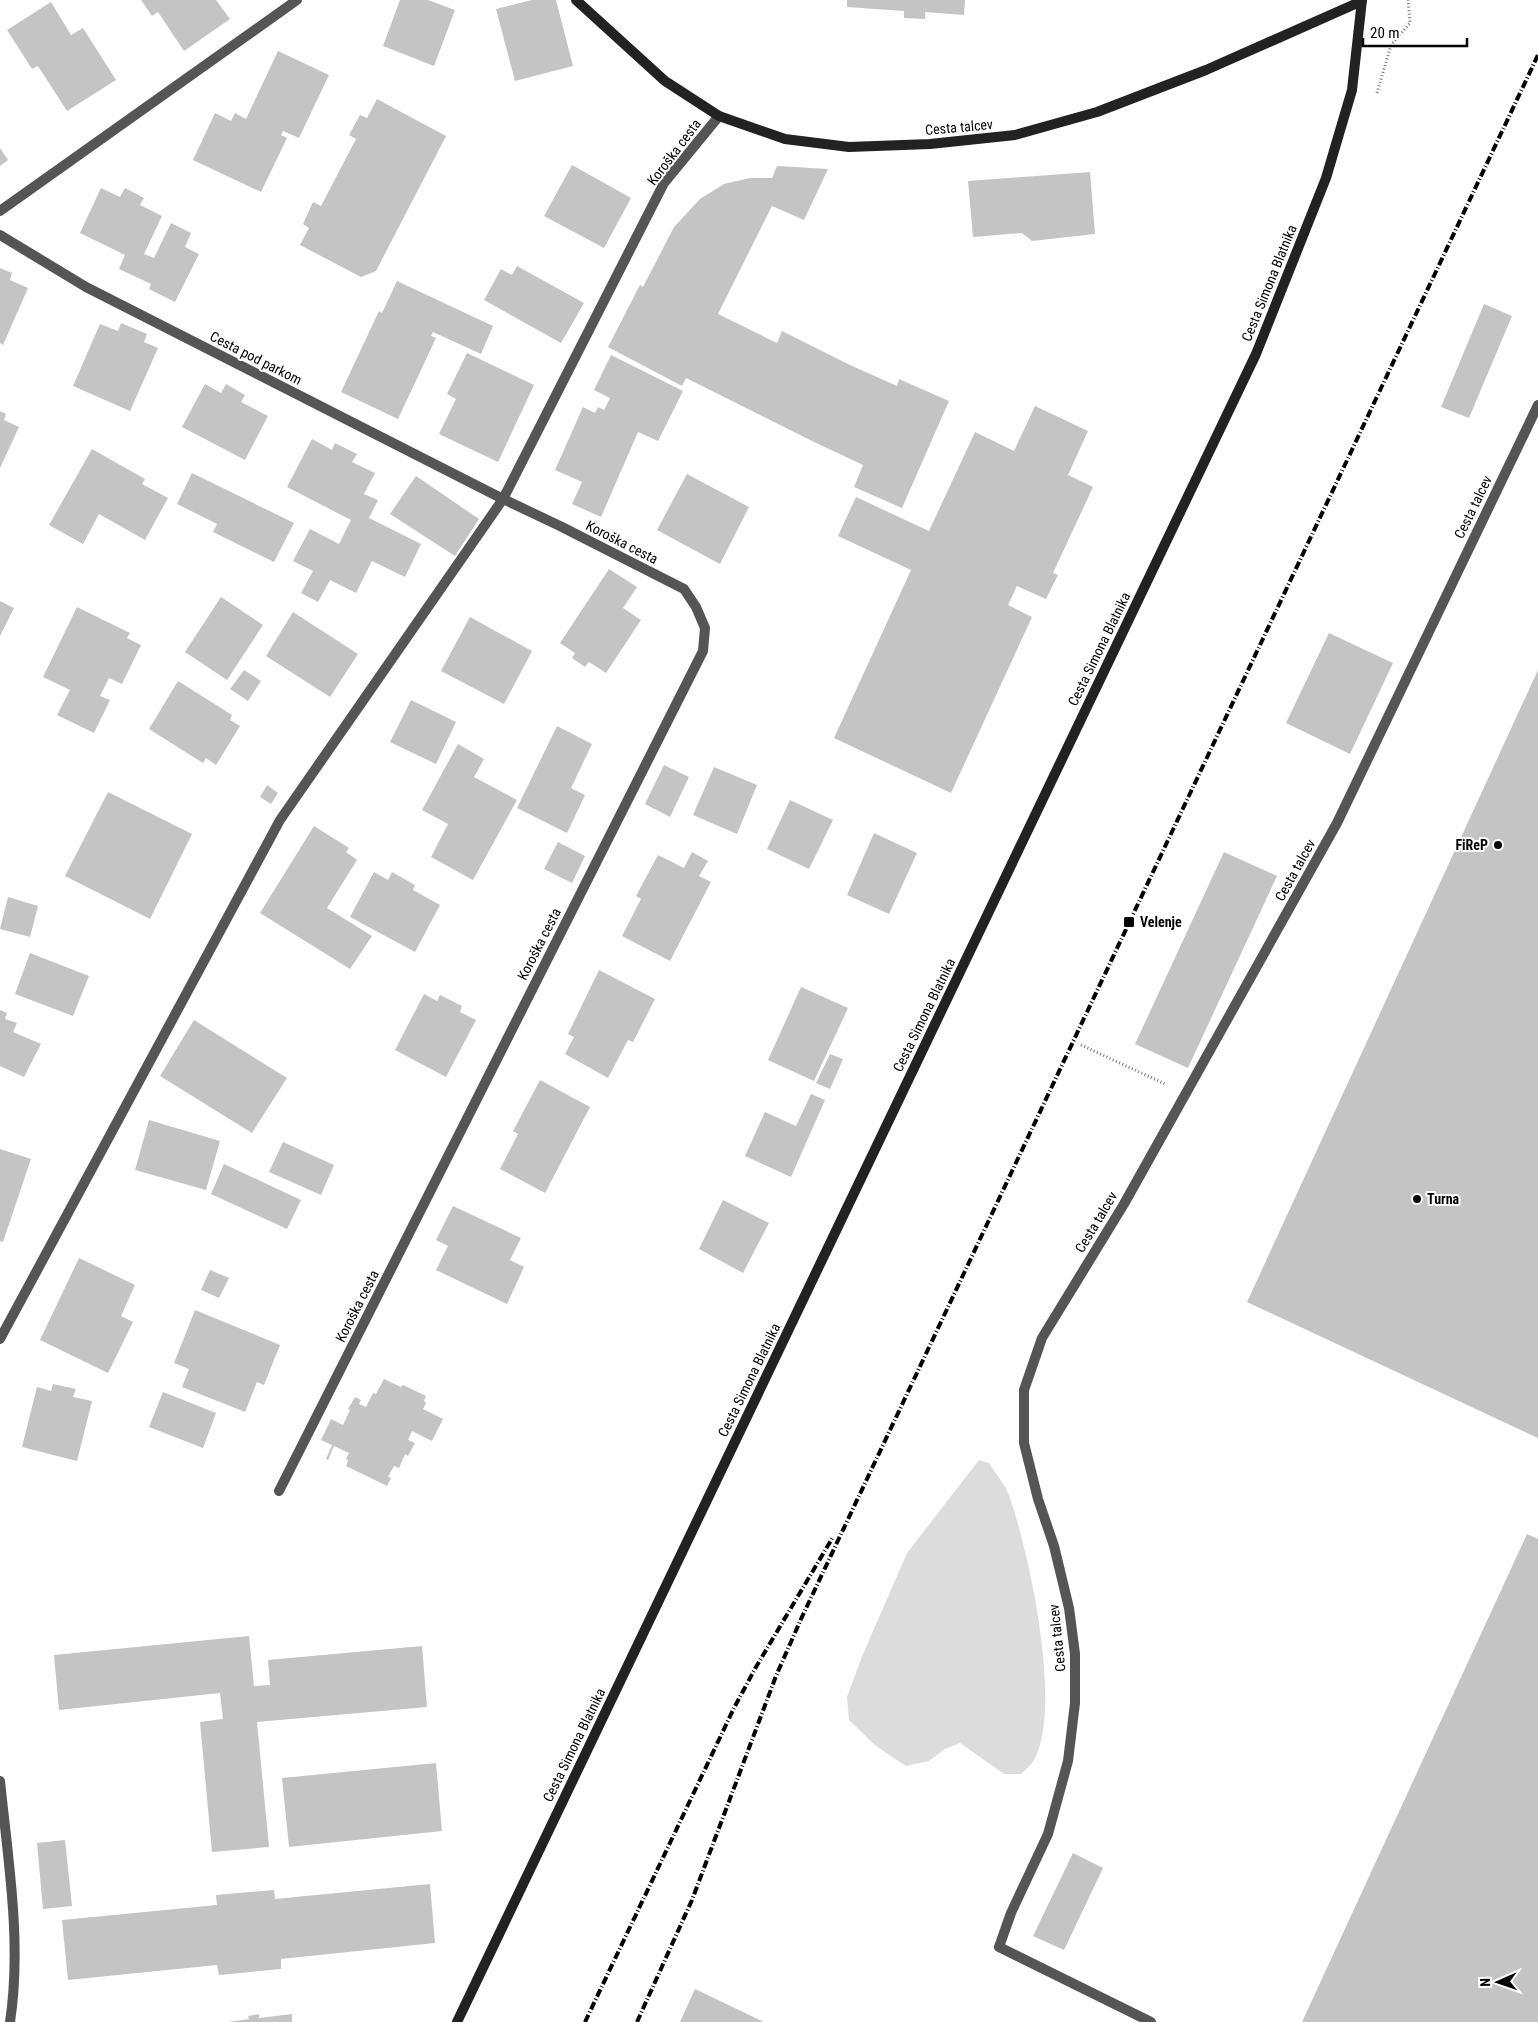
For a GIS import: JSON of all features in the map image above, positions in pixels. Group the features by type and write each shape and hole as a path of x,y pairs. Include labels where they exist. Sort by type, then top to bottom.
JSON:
{"street":[{"path":"0,212 297,0"},
{"name":"Cesta talcev","path":"576,0 665,81 719,116 785,139 849,147 930,144 1015,135 1097,112 1206,70 1363,0"},
{"name":"Cesta Simona Blatnika","path":"457,2022 1256,354 1326,178 1352,90 1363,0"},
{"name":"Koroška cesta","path":"0,1339 280,820 503,499 664,184 719,116"},
{"name":"Cesta pod parkom","path":"0,236 86,288 503,499"},
{"name":"Cesta talcev","path":"1151,2022 999,1947 1011,1913 1048,1834 1068,1761 1075,1703 1076,1654 1069,1608 1054,1546 1038,1499 1024,1443 1024,1390 1042,1338 1124,1204 1336,823 1538,405"},
{"name":"Koroška cesta","path":"279,1491 702,651 705,628 696,607 684,589 503,499"},
{"path":"0,1782 12,1909 14,1994 10,2022"}],"path":[{"path":"1081,1045 1186,1094"}],"shaded area":[{"path":"979,1460 989,1463 1009,1495 1025,1553 1040,1629 1045,1704 1042,1736 1034,1760 1021,1774 1004,1774 960,1743 945,1749 929,1761 906,1766 876,1746 849,1720 847,1697 863,1654 907,1553"}],"building":[{"path":"141,0 216,0 230,19 184,51 158,12 152,16"},
{"path":"400,0 428,0 455,10 434,66 383,46"},
{"path":"532,0 556,0 573,66 515,81 496,9"},
{"path":"847,0 965,0 964,15 925,12 925,19 904,18 904,11 847,7"},
{"path":"51,2 71,35 83,28 116,80 67,111 38,66 32,69 7,30"},
{"path":"278,51 329,75 299,138 283,131 281,135 287,138 261,192 193,160 215,113 231,121 235,113 246,119"},
{"path":"377,99 446,136 376,271 361,277 300,245 309,228 303,224 313,202 321,206 356,139 349,135 360,115 367,118"},
{"path":"0,148 8,160 0,166"},
{"path":"572,165 631,198 604,248 544,216"},
{"path":"777,166 828,169 804,220 772,206 718,314 777,343 782,331 897,386 899,379 949,401 902,508 854,487 863,465 686,378 682,386 608,347 640,285 643,287 674,227 700,199 724,184 750,178 772,178"},
{"path":"1090,172 1095,234 1032,241 1022,233 973,237 968,181"},
{"path":"101,188 120,197 125,188 144,198 140,205 162,216 144,254 154,258 171,223 191,233 185,247 199,254 175,302 149,289 151,284 119,269 125,255 80,233"},
{"path":"517,266 584,303 561,343 484,300 501,269 512,275"},
{"path":"0,268 12,273 10,280 28,288 3,345 0,343"},
{"path":"397,281 493,326 481,354 433,332 431,336 436,338 398,419 341,392 379,311 382,313"},
{"path":"1484,304 1512,316 1469,418 1441,407"},
{"path":"121,323 147,334 144,342 158,348 130,411 73,386 100,324 118,331"},
{"path":"467,353 534,385 498,462 439,434 456,399 447,394"},
{"path":"611,355 683,391 658,441 638,432 601,517 572,504 582,482 555,470 583,407 595,413 598,407 604,410 610,398 594,390"},
{"path":"205,384 221,393 226,384 245,395 241,402 268,416 245,460 182,427"},
{"path":"1035,406 1088,431 1068,475 1093,487 1053,573 1058,575 1046,599 1017,586 1008,605 1032,617 951,793 834,738 911,570 838,536 856,497 929,531 975,432 1014,451"},
{"path":"0,411 6,414 4,420 19,427 0,468"},
{"path":"312,439 332,450 335,443 357,454 352,462 375,473 364,494 378,500 369,518 421,544 405,577 372,561 356,593 330,580 318,602 301,593 313,571 293,561 310,529 339,544 351,520 287,487"},
{"path":"92,449 145,479 142,484 168,498 145,540 99,514 83,544 49,525"},
{"path":"192,473 294,523 274,562 213,532 217,524 177,504"},
{"path":"687,474 749,507 720,564 657,530"},
{"path":"416,476 479,519 455,556 390,514"},
{"path":"609,569 637,587 623,608 641,620 606,673 589,662 585,667 572,658 575,653 560,643"},
{"path":"221,597 263,625 227,680 185,652"},
{"path":"0,601 14,608 0,636"},
{"path":"77,607 130,633 127,638 141,645 122,684 109,678 100,696 110,700 94,733 57,715 70,690 43,677"},
{"path":"293,612 358,654 330,697 266,656"},
{"path":"470,617 532,651 504,704 441,671"},
{"path":"1329,633 1393,663 1350,754 1286,723"},
{"path":"244,670 261,681 248,701 230,689"},
{"name":"Turna","path":"1538,670 1538,1438 1247,1302"},
{"path":"178,681 232,715 230,720 240,726 216,765 206,758 203,763 149,729"},
{"path":"411,700 456,722 436,764 390,742"},
{"path":"557,726 592,744 571,788 585,795 567,833 517,808"},
{"path":"458,744 484,759 474,777 517,800 473,880 431,857 448,824 422,810"},
{"path":"664,765 689,777 670,817 645,804"},
{"path":"714,767 757,785 737,834 693,815"},
{"path":"267,785 278,793 271,804 260,797"},
{"path":"108,792 192,834 150,919 65,876"},
{"path":"790,800 833,820 809,869 767,849"},
{"path":"314,826 349,848 346,852 357,860 327,908 372,936 350,969 260,913"},
{"path":"874,833 917,853 889,914 847,895"},
{"path":"558,842 585,856 572,883 544,869"},
{"path":"692,852 708,861 699,876 711,882 670,961 622,936 641,899 636,896 658,855 684,868"},
{"path":"1224,852 1277,876 1188,1068 1135,1044"},
{"path":"374,872 388,880 392,872 415,885 413,890 440,905 415,952 350,917"},
{"path":"8,897 38,906 30,937 0,929"},
{"path":"30,953 89,976 73,1016 15,994"},
{"path":"599,970 655,999 633,1042 628,1040 608,1078 565,1054 574,1037 568,1034"},
{"path":"801,987 848,1008 814,1081 768,1060"},
{"path":"424,994 437,1001 440,995 462,1006 460,1012 476,1020 446,1077 395,1050"},
{"path":"0,1010 7,1013 5,1019 17,1023 13,1032 41,1044 24,1077 0,1066"},
{"path":"194,1020 287,1078 252,1133 160,1076"},
{"path":"830,1054 843,1059 830,1089 816,1083"},
{"path":"540,1080 590,1107 545,1193 500,1169 518,1134 513,1131"},
{"path":"811,1094 825,1100 791,1177 745,1156 765,1112 796,1126"},
{"path":"149,1120 220,1141 206,1190 135,1170"},
{"path":"283,1142 334,1165 321,1195 269,1172"},
{"path":"0,1149 31,1159 3,1242 0,1241"},
{"path":"224,1164 301,1200 287,1229 211,1194"},
{"path":"723,1200 769,1223 743,1273 699,1249"},
{"path":"453,1206 521,1238 510,1260 524,1267 507,1304 436,1270 448,1246 436,1240"},
{"path":"79,1258 135,1285 121,1316 133,1322 108,1373 40,1340"},
{"path":"210,1270 229,1278 219,1298 201,1290"},
{"path":"195,1310 280,1345 264,1385 257,1382 245,1412 182,1387 189,1369 174,1363"},
{"path":"384,1379 401,1387 403,1385 426,1396 424,1401 426,1403 423,1409 443,1419 432,1441 412,1431 408,1440 415,1443 408,1456 405,1454 399,1468 394,1466 388,1477 391,1478 387,1486 346,1466 348,1460 346,1459 349,1453 334,1446 328,1460 326,1459 332,1445 321,1440 331,1419 343,1425 350,1410 348,1409 355,1397 361,1400 359,1404 366,1407 373,1393 376,1394"},
{"path":"53,1384 76,1389 73,1397 92,1401 77,1461 22,1447 37,1387 51,1391"},
{"path":"163,1392 216,1413 203,1448 149,1427"},
{"path":"1527,1534 1538,1539 1538,2022 1302,2022"},
{"path":"249,1636 254,1686 270,1685 268,1660 422,1646 427,1707 257,1722 269,1847 212,1852 200,1722 223,1719 220,1693 59,1710 54,1655"},
{"path":"436,1763 442,1831 289,1847 282,1778"},
{"path":"65,1840 72,1906 43,1909 37,1843"},
{"path":"1073,1853 1103,1868 1064,1950 1033,1936"},
{"path":"430,1884 435,1943 281,1959 281,1969 219,1975 217,1965 68,1980 62,1920 217,1905 216,1895 274,1890 275,1899"},
{"path":"695,1989 764,2022 680,2022"},
{"path":"259,2014 259,2018 292,2014 292,2022 228,2022 249,2019 248,2016"}],"railway":[{"path":"637,2022 692,1900 776,1676 801,1619 1538,55"},
{"path":"585,2022 734,1708 756,1667 833,1537"}],"place":[{"name":"FiReP","path":"1498,845"},
{"name":"Velenje","path":"1129,922"},
{"name":"Turna","path":"1417,1199"}]}
